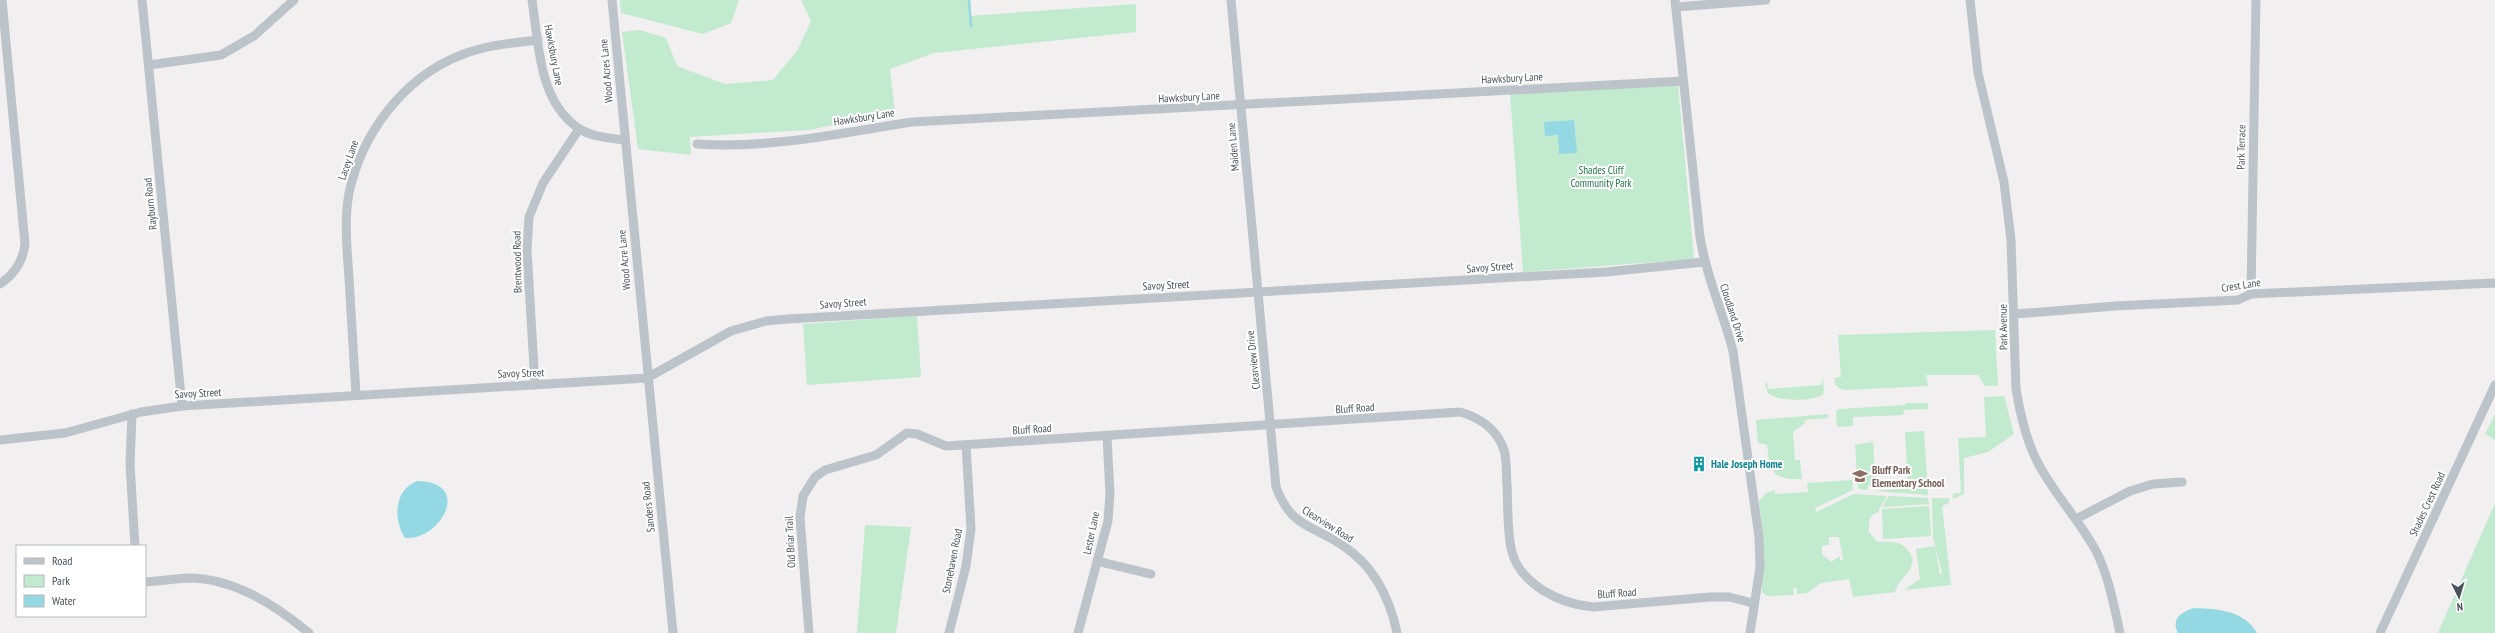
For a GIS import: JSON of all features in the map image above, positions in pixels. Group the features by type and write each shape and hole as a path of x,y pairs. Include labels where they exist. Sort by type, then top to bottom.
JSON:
{"street":[{"path":"0,284 16,269 21,262 25,244 2,0"},
{"name":"Rayburn Road","path":"142,0 182,406"},
{"path":"149,65 221,54 254,36 294,0"},
{"name":"Hawksbury Lane","path":"532,0 547,88 556,105 579,128 598,136 625,140"},
{"name":"Wood Acres Lane","path":"612,0 625,140"},
{"name":"Maiden Lane","path":"1231,0 1258,292"},
{"path":"1676,4 1766,0"},
{"name":"Park Avenue","path":"1970,0 1979,80 2004,182 2012,240 2016,389 2027,440 2036,460 2096,551 2105,572 2120,633"},
{"name":"Park Terrace","path":"2251,294 2256,0"},
{"name":"Cloudland Drive","path":"1676,4 1683,81 1704,262 1720,313 1726,323 1733,351 1759,537 1760,567 1753,603 1750,633"},
{"name":"Lacey Lane","path":"356,396 347,214 355,174 370,134 383,116 411,86 443,63 461,55 497,45 538,40"},
{"name":"Hawksbury Lane","path":"697,144 728,146 792,142 912,122 1242,106 1359,97 1683,81"},
{"name":"Brentwood Road","path":"535,385 527,250 529,216 543,183 579,128"},
{"name":"Wood Acre Lane","path":"625,140 647,378"},
{"name":"Savoy Street","path":"0,440 65,433 132,414 182,406 647,378 716,338 766,321 1606,272 1704,262"},
{"name":"Crest Lane","path":"2015,314 2115,306 2238,300 2251,294 2495,283"},
{"name":"Clearview Drive","path":"1258,292 1272,426"},
{"name":"Sanders Road","path":"647,378 673,633"},
{"name":"Shades Crest Road","path":"2380,633 2495,385"},
{"name":"Bluff Road","path":"835,465 876,455 907,433 917,434 946,446 1272,426 1460,412 1477,417 1491,428 1504,451 1512,549 1522,572 1540,589 1578,606 1593,607 1710,597 1729,597 1753,603"},
{"path":"132,414 130,464 135,545"},
{"name":"Clearview Road","path":"1272,426 1276,487 1287,510 1305,526 1345,547 1372,573 1385,594 1397,633"},
{"name":"Lester Lane","path":"1078,633 1108,522 1110,494 1107,436"},
{"name":"Stonehaven Road","path":"949,633 966,566 971,529 966,445"},
{"name":"Old Briar Trail","path":"809,633 800,516 803,496 815,477 835,465"},
{"path":"2076,519 2130,491 2152,484 2182,482"},
{"path":"1097,561 1151,574"},
{"path":"146,582 189,578 224,584 261,598 308,633"}],"green space":[{"path":"620,0 739,0 731,23 703,34 621,13"},
{"path":"801,0 969,0 969,16 1136,4 1136,32 934,53 890,69 895,113 808,130 690,137 691,155 638,149 622,32 640,30 666,38 677,66 725,84 773,80 797,51 811,21"},
{"name":"Shades Cliff Community Park","path":"1678,85 1694,259 1523,272 1510,94"},
{"path":"917,316 921,377 807,385 803,324"},
{"path":"1995,330 1998,386 1985,386 1978,375 1926,375 1928,386 1846,390 1839,388 1835,383 1834,378 1841,377 1838,335"},
{"path":"1823,378 1824,393 1814,398 1797,400 1773,396 1768,393 1765,384 1767,382 1768,389 1821,385"},
{"path":"2004,396 2014,434 1988,452 1964,458 1964,494 1953,499 1953,494 1961,493 1958,438 1986,437 1984,397"},
{"path":"1906,403 1928,403 1928,409 1904,410 1903,415 1853,417 1853,426 1837,427 1836,411 1839,409 1905,405"},
{"path":"1828,414 1828,418 1804,420 1805,423 1793,432 1795,460 1800,460 1802,479 1784,478 1774,472 1771,468 1767,445 1758,443 1756,420"},
{"path":"2495,414 2495,440 2485,434"},
{"path":"1924,431 1928,495 1873,491 1897,489 1897,484 1908,483 1905,432"},
{"path":"1873,442 1876,485 1868,485 1868,490 1858,489 1855,445"},
{"path":"1852,480 1853,490 1815,508 1816,512 1854,494 1887,496 1879,509 1879,512 1875,513 1871,517 1869,522 1869,532 1877,542 1894,542 1903,545 1913,559 1910,569 1899,583 1895,592 1853,597 1849,579 1821,583 1807,593 1797,594 1797,588 1793,588 1794,595 1767,596 1762,592 1762,528 1759,501 1766,493 1775,490 1775,494 1808,492 1807,483","holes":["1829,537 1839,537 1843,560 1840,560 1840,556 1831,562 1822,554 1822,546 1829,545"]},
{"path":"1889,496 1928,498 1929,504 1882,507"},
{"path":"1932,498 1949,498 1949,503 1942,506 1951,585 1904,590 1920,579 1916,549 1935,546 1940,575 1942,572 1933,538"},
{"path":"2495,503 2495,633 2438,633"},
{"path":"1929,506 1931,536 1883,539 1882,509"},
{"path":"865,525 911,527 896,633 857,633"}],"water":[{"path":"1574,120 1577,153 1559,154 1558,135 1545,136 1544,122"},
{"path":"417,481 434,484 444,491 447,500 446,511 439,522 430,530 418,536 405,538 401,530 397,514 398,506 404,491 409,485"},
{"path":"2194,608 2221,610 2237,615 2252,625 2257,633 2178,633 2176,624 2178,617"}],"waterway":[{"path":"969,0 971,26"}],"place":[{"name":"Hale Joseph Home","path":"1699,464"},
{"name":"Bluff Park Elementary School","path":"1860,476"}]}
